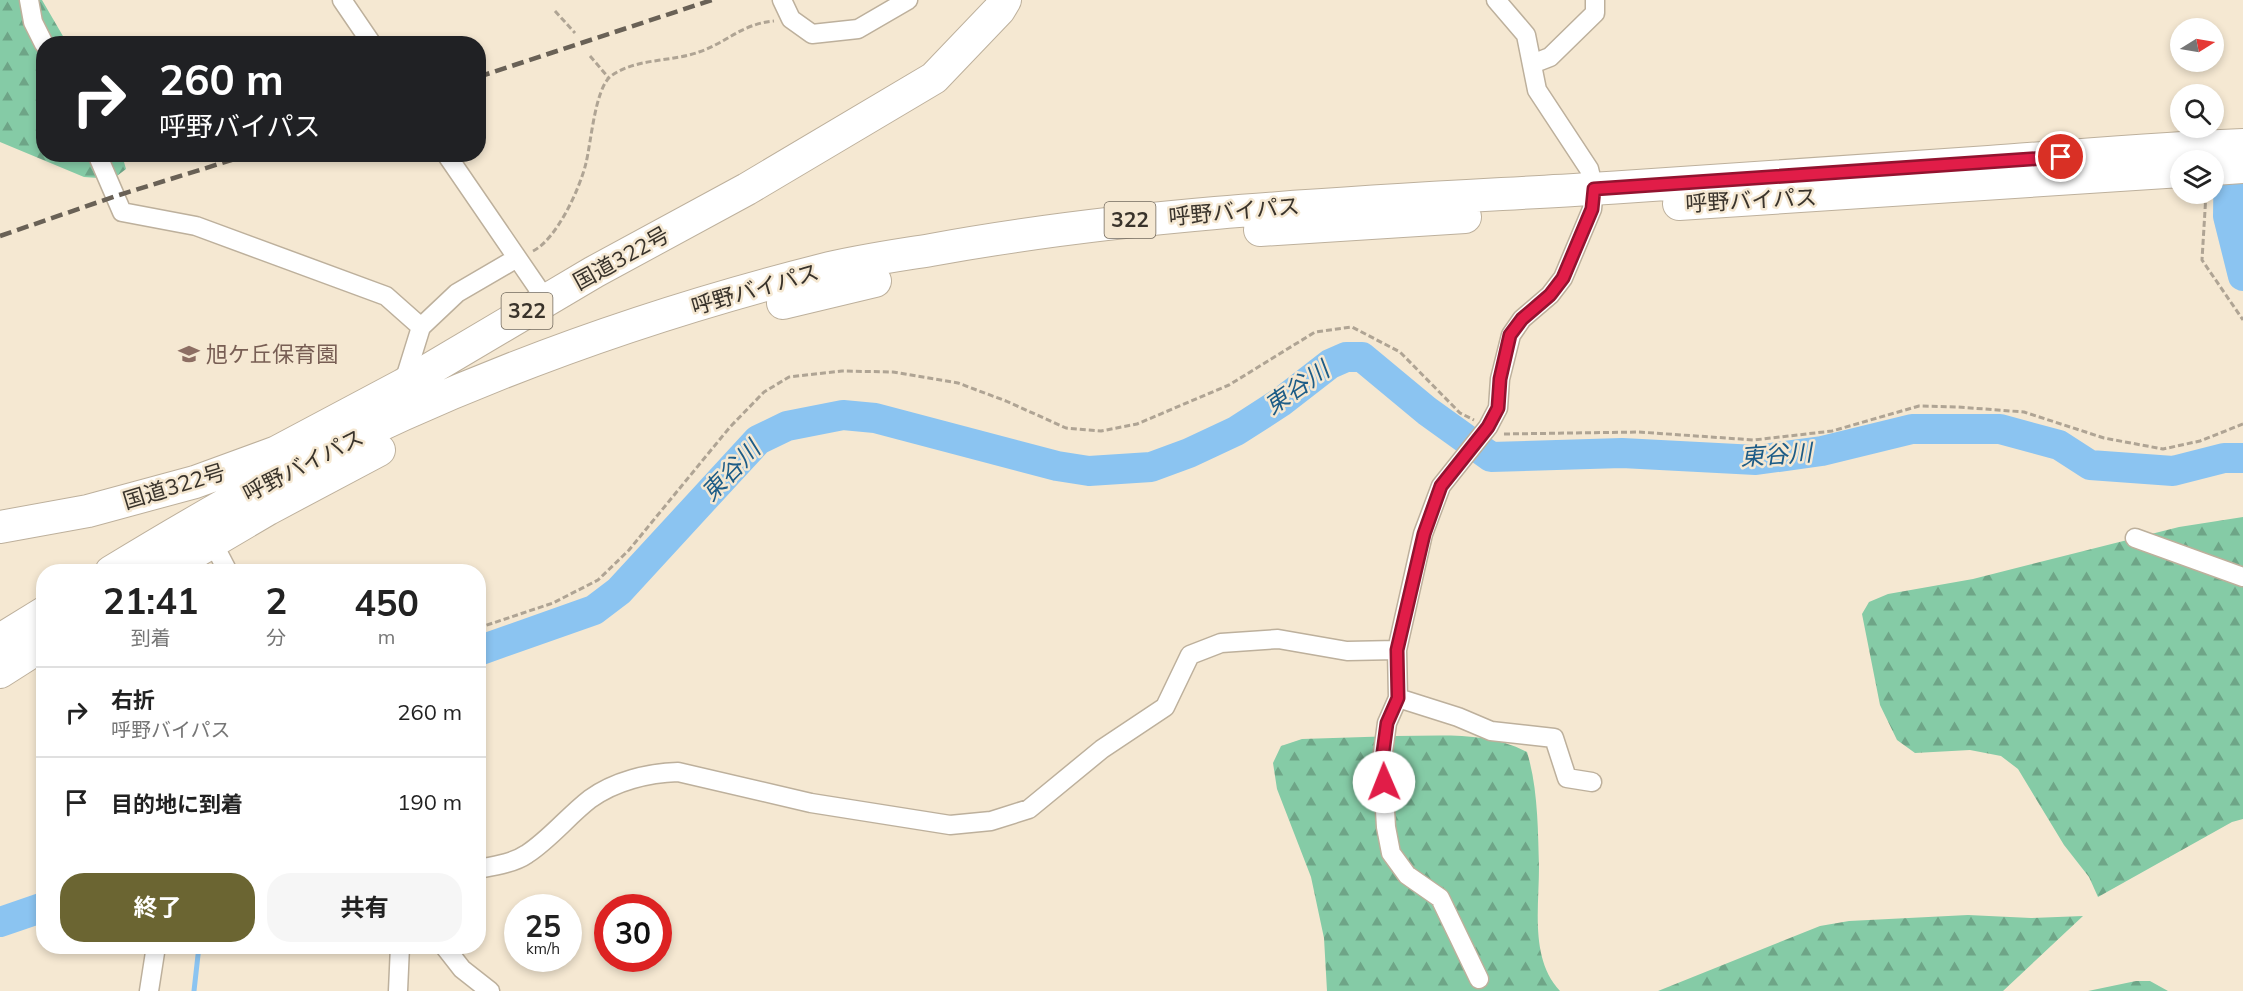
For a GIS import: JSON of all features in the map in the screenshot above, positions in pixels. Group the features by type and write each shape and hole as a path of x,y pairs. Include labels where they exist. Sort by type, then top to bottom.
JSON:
{"highway":[{"name":"国道322号","path":"0,527 88,511 195,482 278,452 404,385 546,300 747,189 933,78 999,10 1005,0"},
{"name":"呼野バイパス","path":"1593,199 2170,168"},
{"name":"呼野バイパス","path":"170,564 210,527 306,461 386,423 539,359 687,308 826,269 1001,237 1097,223 1351,201 1593,199 2170,172"},
{"name":"呼野バイパス","path":"129,564 210,527"},
{"path":"0,640 36,618"},
{"path":"0,672 36,649"}],"street":[{"path":"28,0 33,22 40,36"},
{"path":"342,0 367,36"},
{"path":"782,0 791,19 812,34 858,29 908,0"},
{"path":"1479,979 1440,898 1407,875 1391,853 1386,826 1382,760 1387,723 1398,698 1397,650 1424,534 1441,486 1488,427 1498,408 1500,379 1510,335 1522,319 1550,295 1563,278 1593,199 1589,169 1537,90 1526,35 1496,0"},
{"path":"1532,64 1550,57 1595,13 1595,0"},
{"path":"100,162 122,212 196,226 386,296 421,327"},
{"path":"451,162 546,300"},
{"path":"404,385 421,327 458,294 517,258"},
{"path":"210,527 225,564"},
{"path":"2135,538 2243,577"},
{"path":"486,867 526,855 590,800 606,790 661,772 678,772 811,803 950,825 991,821 1029,809 1102,748 1165,707 1190,655 1221,644 1278,639 1347,651 1397,650"},
{"path":"1398,698 1458,717 1491,731 1554,738 1567,778 1592,782"},
{"path":"149,991 155,954"},
{"path":"398,991 400,954"},
{"path":"450,954 462,969 490,991"}],"path":[{"path":"555,11 575,33"},
{"path":"517,258 540,248 556,230 585,165 598,100 608,77 621,69 700,52 757,22 791,19"},
{"path":"590,56 608,77"},
{"path":"2214,204 2202,260 2243,320"},
{"path":"486,625 553,603 598,580 629,550 730,428 764,392 789,377 842,371 893,372 958,383 1006,400 1066,428 1101,431 1137,424 1229,385 1315,332 1352,327 1400,352 1460,413 1506,435 1639,432 1754,440 1832,431 1919,406 2024,412 2104,438 2163,450 2200,441 2243,424"}],"green space":[{"path":"0,0 42,0 63,36 36,36 36,157 0,142"},
{"path":"48,162 124,162 126,169 113,179 84,177"},
{"path":"2243,517 2243,819 2232,822 2098,897 2089,877 2064,845 2018,769 2001,756 1970,750 1915,753 1897,740 1880,705 1862,614 1869,602 1888,594 1973,579 2179,527"},
{"path":"1396,736 1480,738 1512,745 1527,752 1537,809 1540,949 1550,978 1560,991 1327,991 1324,938 1311,877 1277,789 1273,763 1281,746 1302,739"},
{"path":"1968,915 2031,918 2083,916 2003,991 1658,991 1820,926 1849,921"},
{"path":"2136,981 2150,981 2168,991 2088,991"}],"waterway":[{"name":"東谷川","path":"2232,144 2229,147 2228,216 2243,276"},
{"name":"東谷川","path":"486,648 594,610 619,591 758,440 787,426 843,415 875,418 1057,466 1089,471 1151,467 1189,453 1236,431 1281,402 1330,364 1346,357 1362,357 1427,411 1491,457 1622,453 1756,460 1822,451 1912,429 2000,429 2059,445 2090,465 2173,471 2224,458 2243,458"},
{"name":"東谷川","path":"0,922 36,910"},
{"path":"194,991 198,954"}],"railway":[{"path":"486,74 712,0"},
{"path":"0,236 116,196 225,162"}],"place":[{"name":"旭ケ丘保育園","path":"189,354"}],"route":[{"path":"1384,782 1382,760 1387,723 1398,698 1397,650 1424,534 1441,486 1488,427 1498,408 1500,379 1510,335 1522,319 1550,295 1563,278 1592,209 1594,189 2061,157"}]}
